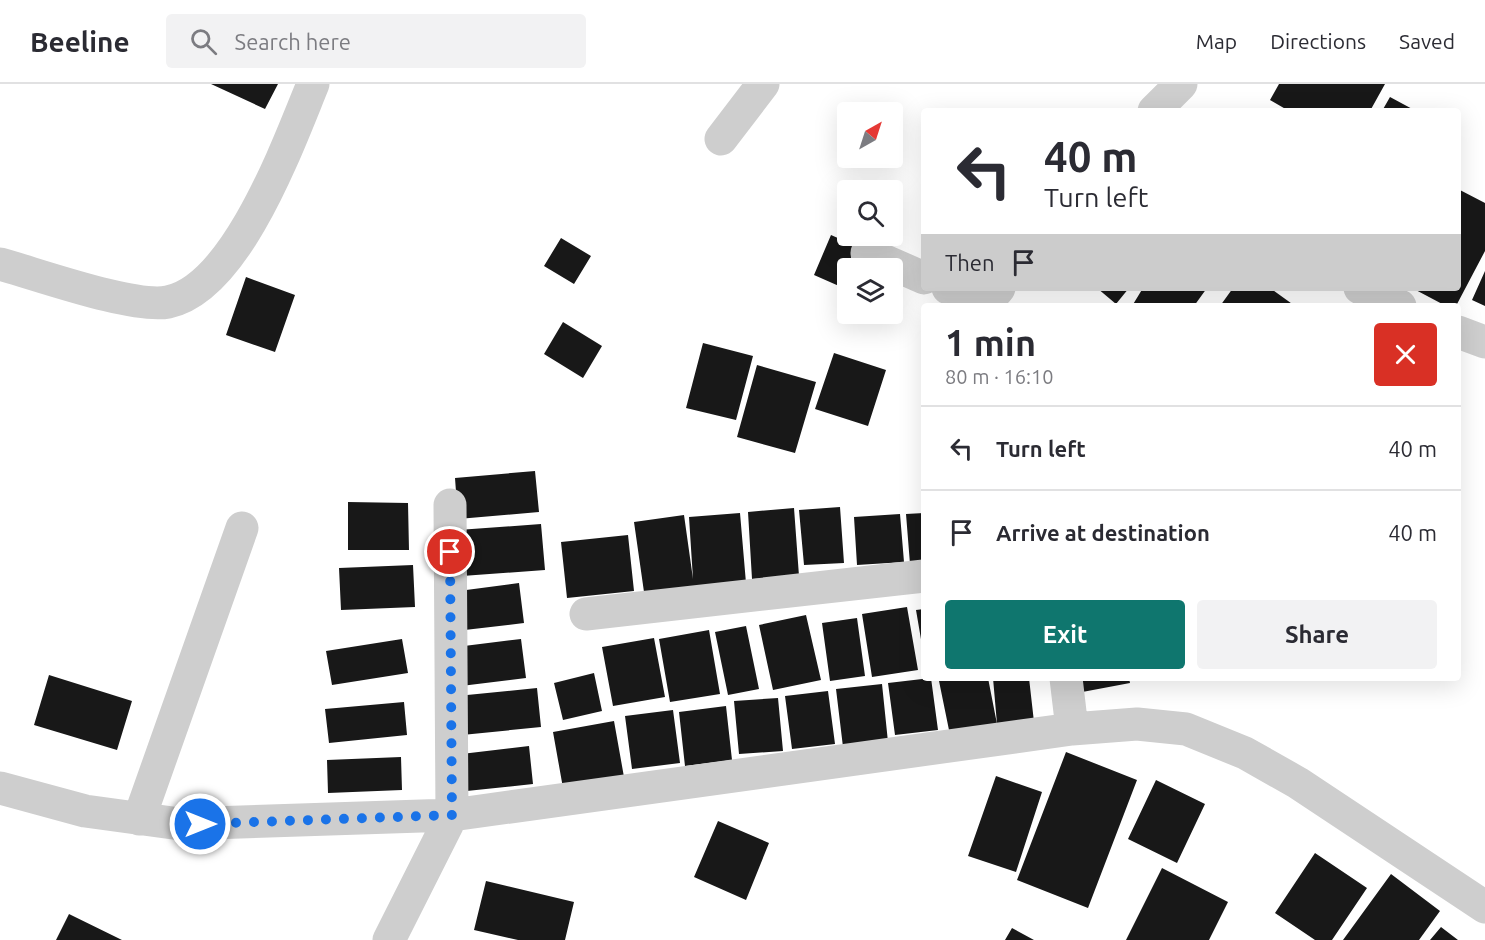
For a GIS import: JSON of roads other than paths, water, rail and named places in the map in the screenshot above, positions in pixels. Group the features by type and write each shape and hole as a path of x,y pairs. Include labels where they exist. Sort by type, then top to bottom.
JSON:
{"street":[{"path":"0,264 122,298 168,302 184,295 206,281 231,255 258,209 314,84"},
{"path":"721,139 763,84"},
{"path":"867,253 921,277"},
{"path":"957,291 978,298 987,297 995,291"},
{"path":"1367,291 1393,303"},
{"path":"1461,333 1485,342"},
{"path":"389,940 452,815 450,505"},
{"path":"139,819 242,528"},
{"path":"586,614 842,583 921,576"},
{"path":"1066,681 1072,729"},
{"path":"0,788 85,812 180,824 237,824 452,815 1072,729 1137,724 1186,729 1245,753 1298,783 1485,907"}]}
